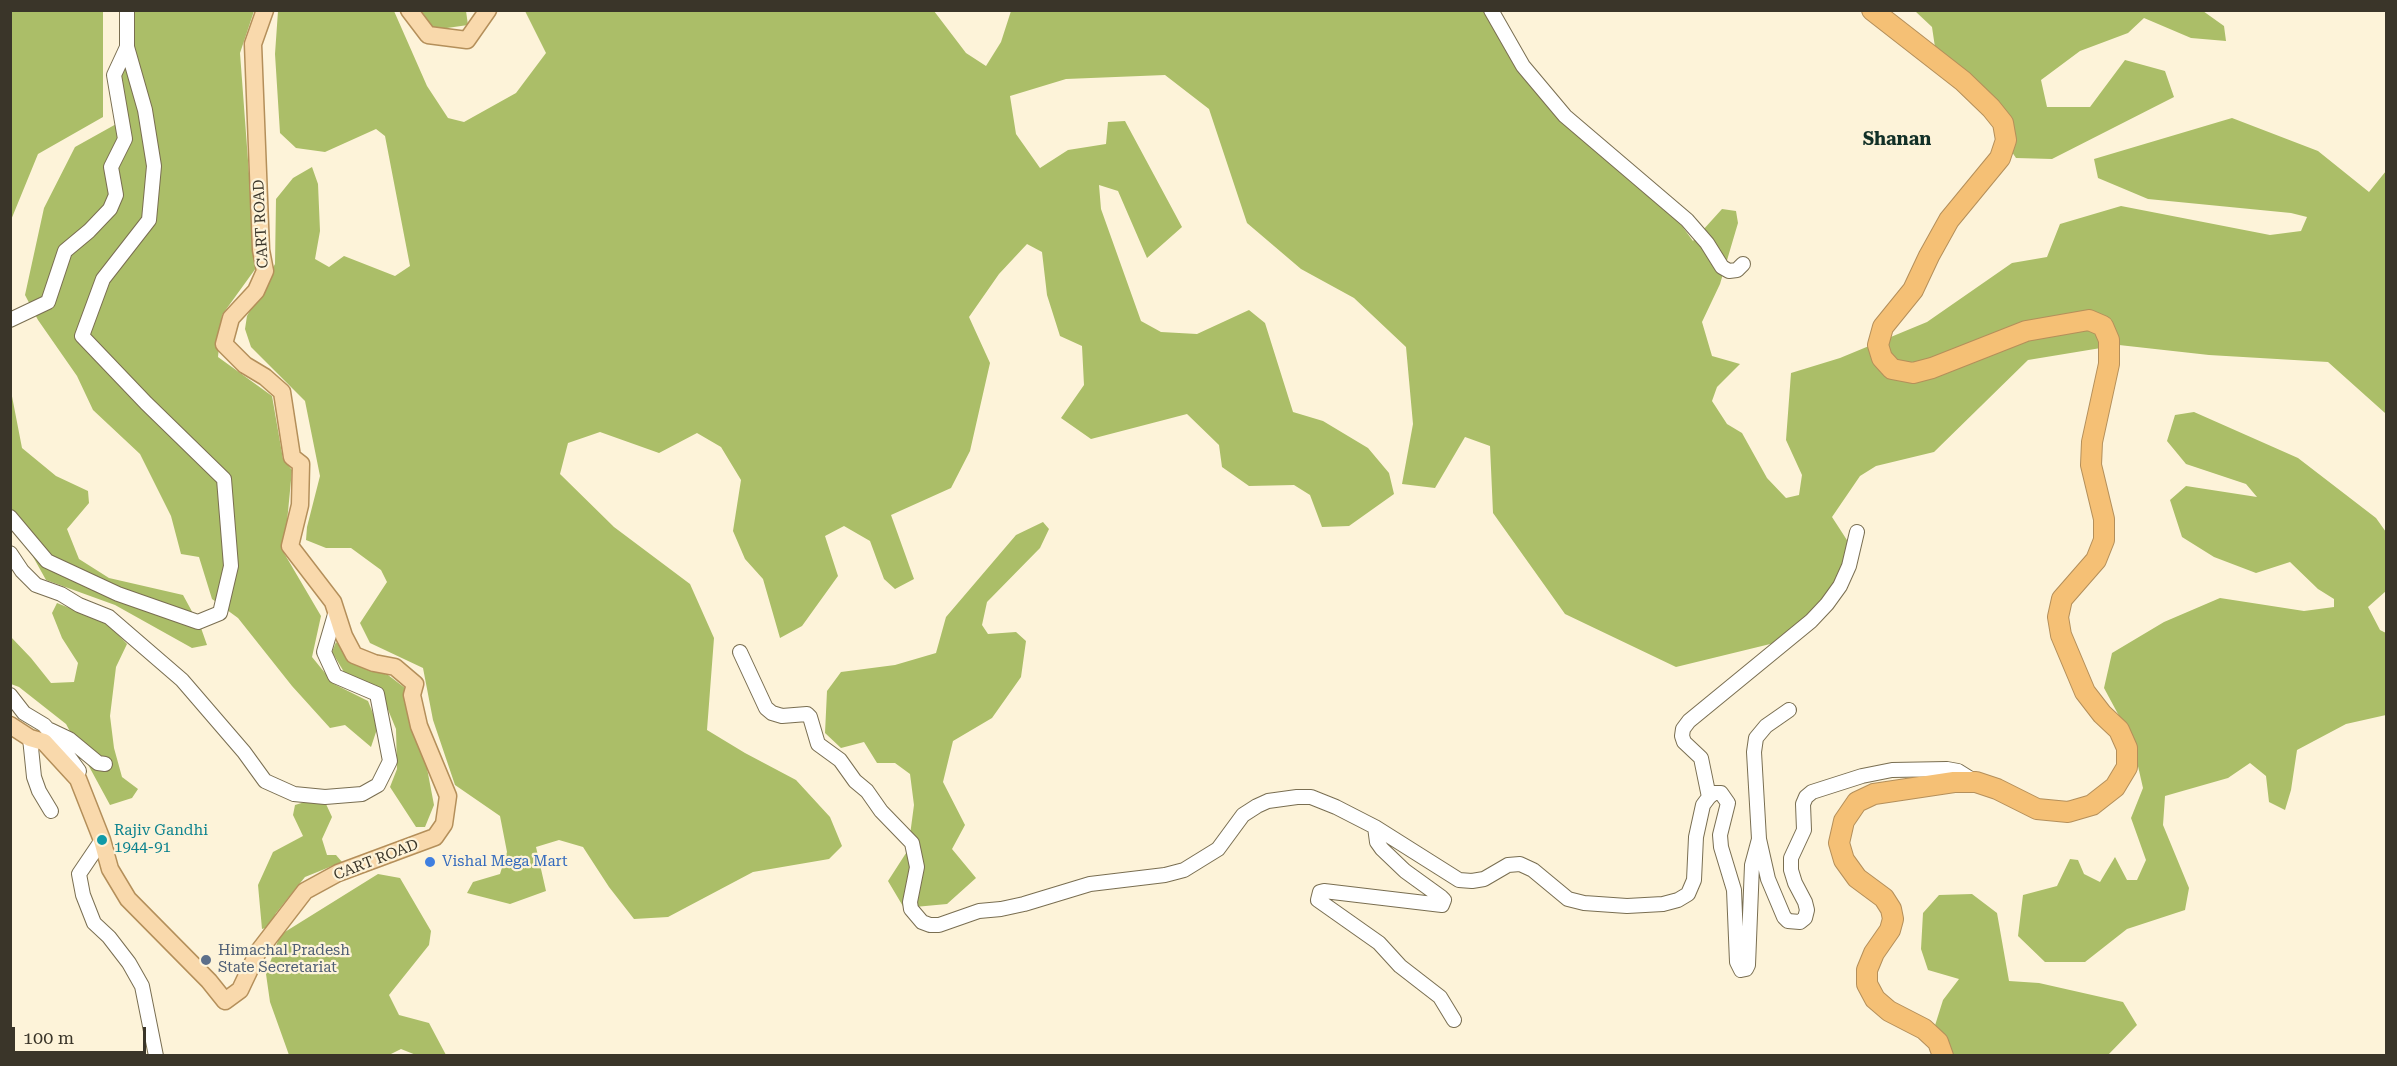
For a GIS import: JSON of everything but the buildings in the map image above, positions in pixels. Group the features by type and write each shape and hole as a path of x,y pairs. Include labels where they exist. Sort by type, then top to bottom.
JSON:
{"highway":[{"path":"1872,10 1963,81 1991,108 2003,123 2006,140 2000,158 1949,220 1913,290 1883,327 1878,345 1882,358 1892,369 1913,373 1932,368 2026,331 2089,320 2103,326 2109,340 2109,364 2092,442 2091,465 2104,519 2104,540 2096,560 2062,599 2058,617 2061,635 2085,692 2102,714 2119,730 2127,748 2127,766 2115,787 2092,805 2068,812 2037,809 1997,789 1976,782 1954,782 1874,794 1857,802 1844,821 1839,843 1844,860 1857,878 1884,898 1891,909 1893,919 1890,930 1874,953 1867,970 1868,984 1875,999 1889,1011 1924,1029 1938,1042 1943,1056"}],"main road":[{"name":"CART ROAD","path":"10,725 30,738 44,742 78,779 102,840 110,869 128,899 209,981 225,1001 240,990 258,952 305,891 338,873 435,837 444,824 448,796 419,726 412,695 415,684 395,667 374,663 354,654 344,636 333,602 290,546 300,505 301,464 292,458 282,392 265,377 245,365 224,344 231,318 256,291 265,271 261,250 253,44 265,10"},
{"path":"409,10 428,35 467,40 488,10"}],"street":[{"path":"10,517 47,561 118,594 198,622 220,613 231,566 224,479 82,336 103,279 149,220 154,166 145,111 127,47 127,10"},
{"path":"1491,10 1523,66 1564,116 1687,220 1707,243 1722,267 1729,271 1737,270 1743,264"},
{"path":"10,320 48,302 65,251 110,209 116,195 111,167 125,139 114,75 127,47"},
{"path":"1708,797 1701,758 1684,742 1683,729 1689,721 1811,621 1827,604 1840,586 1849,566 1857,532"},
{"path":"10,553 22,571 36,585 109,617 182,680 244,752 265,781 294,794 325,797 362,794 378,785 390,761 377,694 335,676 324,652 336,611"},
{"path":"740,652 766,708 782,716 807,714 818,744 840,760 881,811 912,843 917,867 910,902 911,909 915,915 930,925 939,925 979,911 1024,904 1090,884 1165,875 1184,870 1204,860 1218,849 1243,815 1268,801 1311,797 1375,827 1459,880 1484,879 1508,865 1520,864 1533,870 1568,899 1584,903 1627,906 1663,903 1678,900 1688,894 1694,880 1698,820 1708,797 1714,793 1721,793 1728,803 1720,835 1720,847 1734,890 1737,962 1741,970 1746,969 1748,965 1752,865 1759,839"},
{"path":"10,695 24,713 47,729 69,739 98,763 105,764"},
{"path":"1789,710 1766,726 1756,738 1754,769 1759,839 1768,879 1784,917 1794,923 1805,918 1807,910 1791,870 1791,858 1804,830 1806,797 1812,792 1862,776 1892,770 1947,769 1958,771 1976,782"},
{"path":"47,729 87,782 87,800"},
{"path":"30,738 34,777 51,811"},
{"path":"1375,827 1377,842 1382,849 1405,871 1441,897 1444,903 1439,906 1324,891 1320,892 1318,900 1379,943 1400,966 1440,997 1454,1020"},
{"path":"102,840 79,874 83,896 94,923 109,937 129,963 142,986 156,1056"}],"green space":[{"path":"11,10 103,11 103,117 38,154 11,220"},
{"path":"135,11 254,11 240,53 256,268 222,315 218,357 272,396 283,459 292,470 284,553 321,616 312,657 334,684 368,701 378,726 371,747 345,725 330,728 292,686 238,618 212,599 199,557 181,554 171,516 140,454 93,410 77,376 38,320 25,295 44,208 75,147 127,118 120,77 135,47"},
{"path":"278,11 394,11 427,86 448,118 464,122 516,93 546,53 525,11 934,11 966,53 986,66 1001,42 1011,11 1487,11 1551,107 1671,211 1693,241 1722,209 1736,211 1738,223 1720,284 1702,322 1712,356 1740,364 1717,387 1712,401 1727,424 1742,433 1767,478 1786,498 1799,495 1802,475 1786,440 1791,373 1840,358 1927,322 2012,263 2047,257 2060,224 2121,206 2270,235 2301,231 2307,217 2291,213 2148,199 2098,178 2094,159 2232,118 2318,151 2369,192 2386,171 2386,412 2328,362 2209,355 2119,345 2028,360 1934,452 1876,466 1860,476 1832,517 1856,554 1841,590 1803,636 1676,667 1565,614 1493,513 1490,446 1465,437 1435,488 1402,484 1413,424 1406,347 1354,298 1301,269 1247,223 1209,109 1165,75 1066,79 1010,96 1016,134 1040,168 1068,150 1106,144 1108,122 1125,121 1182,227 1147,258 1118,191 1099,185 1101,209 1141,321 1161,332 1197,334 1249,310 1265,323 1293,412 1323,421 1368,448 1389,473 1394,494 1349,526 1322,527 1310,495 1294,485 1249,486 1222,467 1219,445 1187,414 1091,439 1061,418 1084,385 1082,346 1060,336 1047,295 1042,252 1027,244 999,274 969,317 990,363 970,451 951,488 891,515 914,579 895,589 884,579 870,541 844,526 825,536 838,576 802,626 780,638 763,579 745,559 733,531 741,480 721,447 697,433 659,453 600,432 568,443 560,474 614,527 690,584 714,638 707,730 796,780 830,817 842,846 829,859 753,872 668,917 634,919 609,887 583,847 559,840 536,847 546,891 510,904 467,893 473,882 500,874 507,852 500,816 455,785 433,720 423,668 370,643 360,623 387,582 381,570 351,548 326,548 306,540 307,527 320,476 305,401 251,347 245,329 247,316 275,264 276,199 293,178 312,167 318,184 320,231 315,259 329,267 344,256 395,276 410,266 385,136 376,129 325,152 296,148 280,133 275,54"},
{"path":"416,11 466,11 468,25 433,30"},
{"path":"1915,11 2203,11 2224,26 2226,41 2191,38 2144,18 2128,33 2080,51 2041,80 2047,107 2090,107 2125,60 2165,71 2174,97 2052,159 2016,158 1969,89 1936,54 1932,27"},
{"path":"10,386 22,448 56,476 88,491 89,503 67,529 79,559 109,578 183,595 201,628 207,645 192,648 115,605 46,580 31,553 11,530"},
{"path":"2194,412 2298,458 2376,518 2386,532 2386,591 2368,607 2380,630 2386,633 2386,715 2346,724 2297,750 2291,790 2285,810 2269,802 2266,776 2250,763 2228,778 2165,796 2163,825 2189,888 2185,910 2127,929 2085,962 2045,962 2018,936 2023,895 2057,886 2070,859 2078,860 2084,874 2100,882 2115,857 2127,880 2137,880 2146,860 2131,818 2143,788 2132,740 2104,688 2112,653 2164,622 2220,598 2304,611 2334,607 2334,599 2318,589 2290,562 2256,573 2214,557 2182,537 2170,500 2186,486 2257,497 2246,484 2186,464 2167,441 2175,415"},
{"path":"1043,522 1049,529 1040,548 987,602 982,625 988,634 1016,632 1026,641 1021,677 992,718 953,741 943,782 965,825 952,849 976,878 947,904 904,908 888,881 908,850 914,805 910,774 895,763 877,763 864,742 841,748 825,733 827,691 841,672 895,665 936,653 946,617 1016,535"},
{"path":"57,603 107,623 127,644 116,667 110,716 114,748 122,777 138,789 132,798 110,805 66,724 19,687 11,684 10,636 51,683 74,682 78,663 62,638 52,613"},
{"path":"336,642 360,666 388,675 405,688 409,709 426,763 434,805 425,827 416,827 390,787 397,769 396,729 384,700 344,672 332,652"},
{"path":"308,801 326,804 332,817 322,839 327,855 336,855 342,862 305,877 276,913 269,927 262,929 258,885 273,852 303,836 293,815 295,805"},
{"path":"378,874 400,878 431,931 429,945 389,995 399,1015 429,1023 446,1055 416,1055 401,1049 389,1055 289,1055 270,1002 266,974 280,935"},
{"path":"1972,894 1997,913 2009,981 2039,983 2123,1002 2137,1025 2108,1055 1944,1055 1932,1035 1943,1000 1959,979 1928,970 1921,949 1923,913 1939,895"}],"place":[{"name":"Rajiv Gandhi 1944-91","path":"102,840"},
{"name":"Vishal Mega Mart","path":"430,862"},
{"name":"Himachal Pradesh State Secretariat","path":"206,960"}],"district":[{"name":"Shanan","path":"1897,140"}]}
